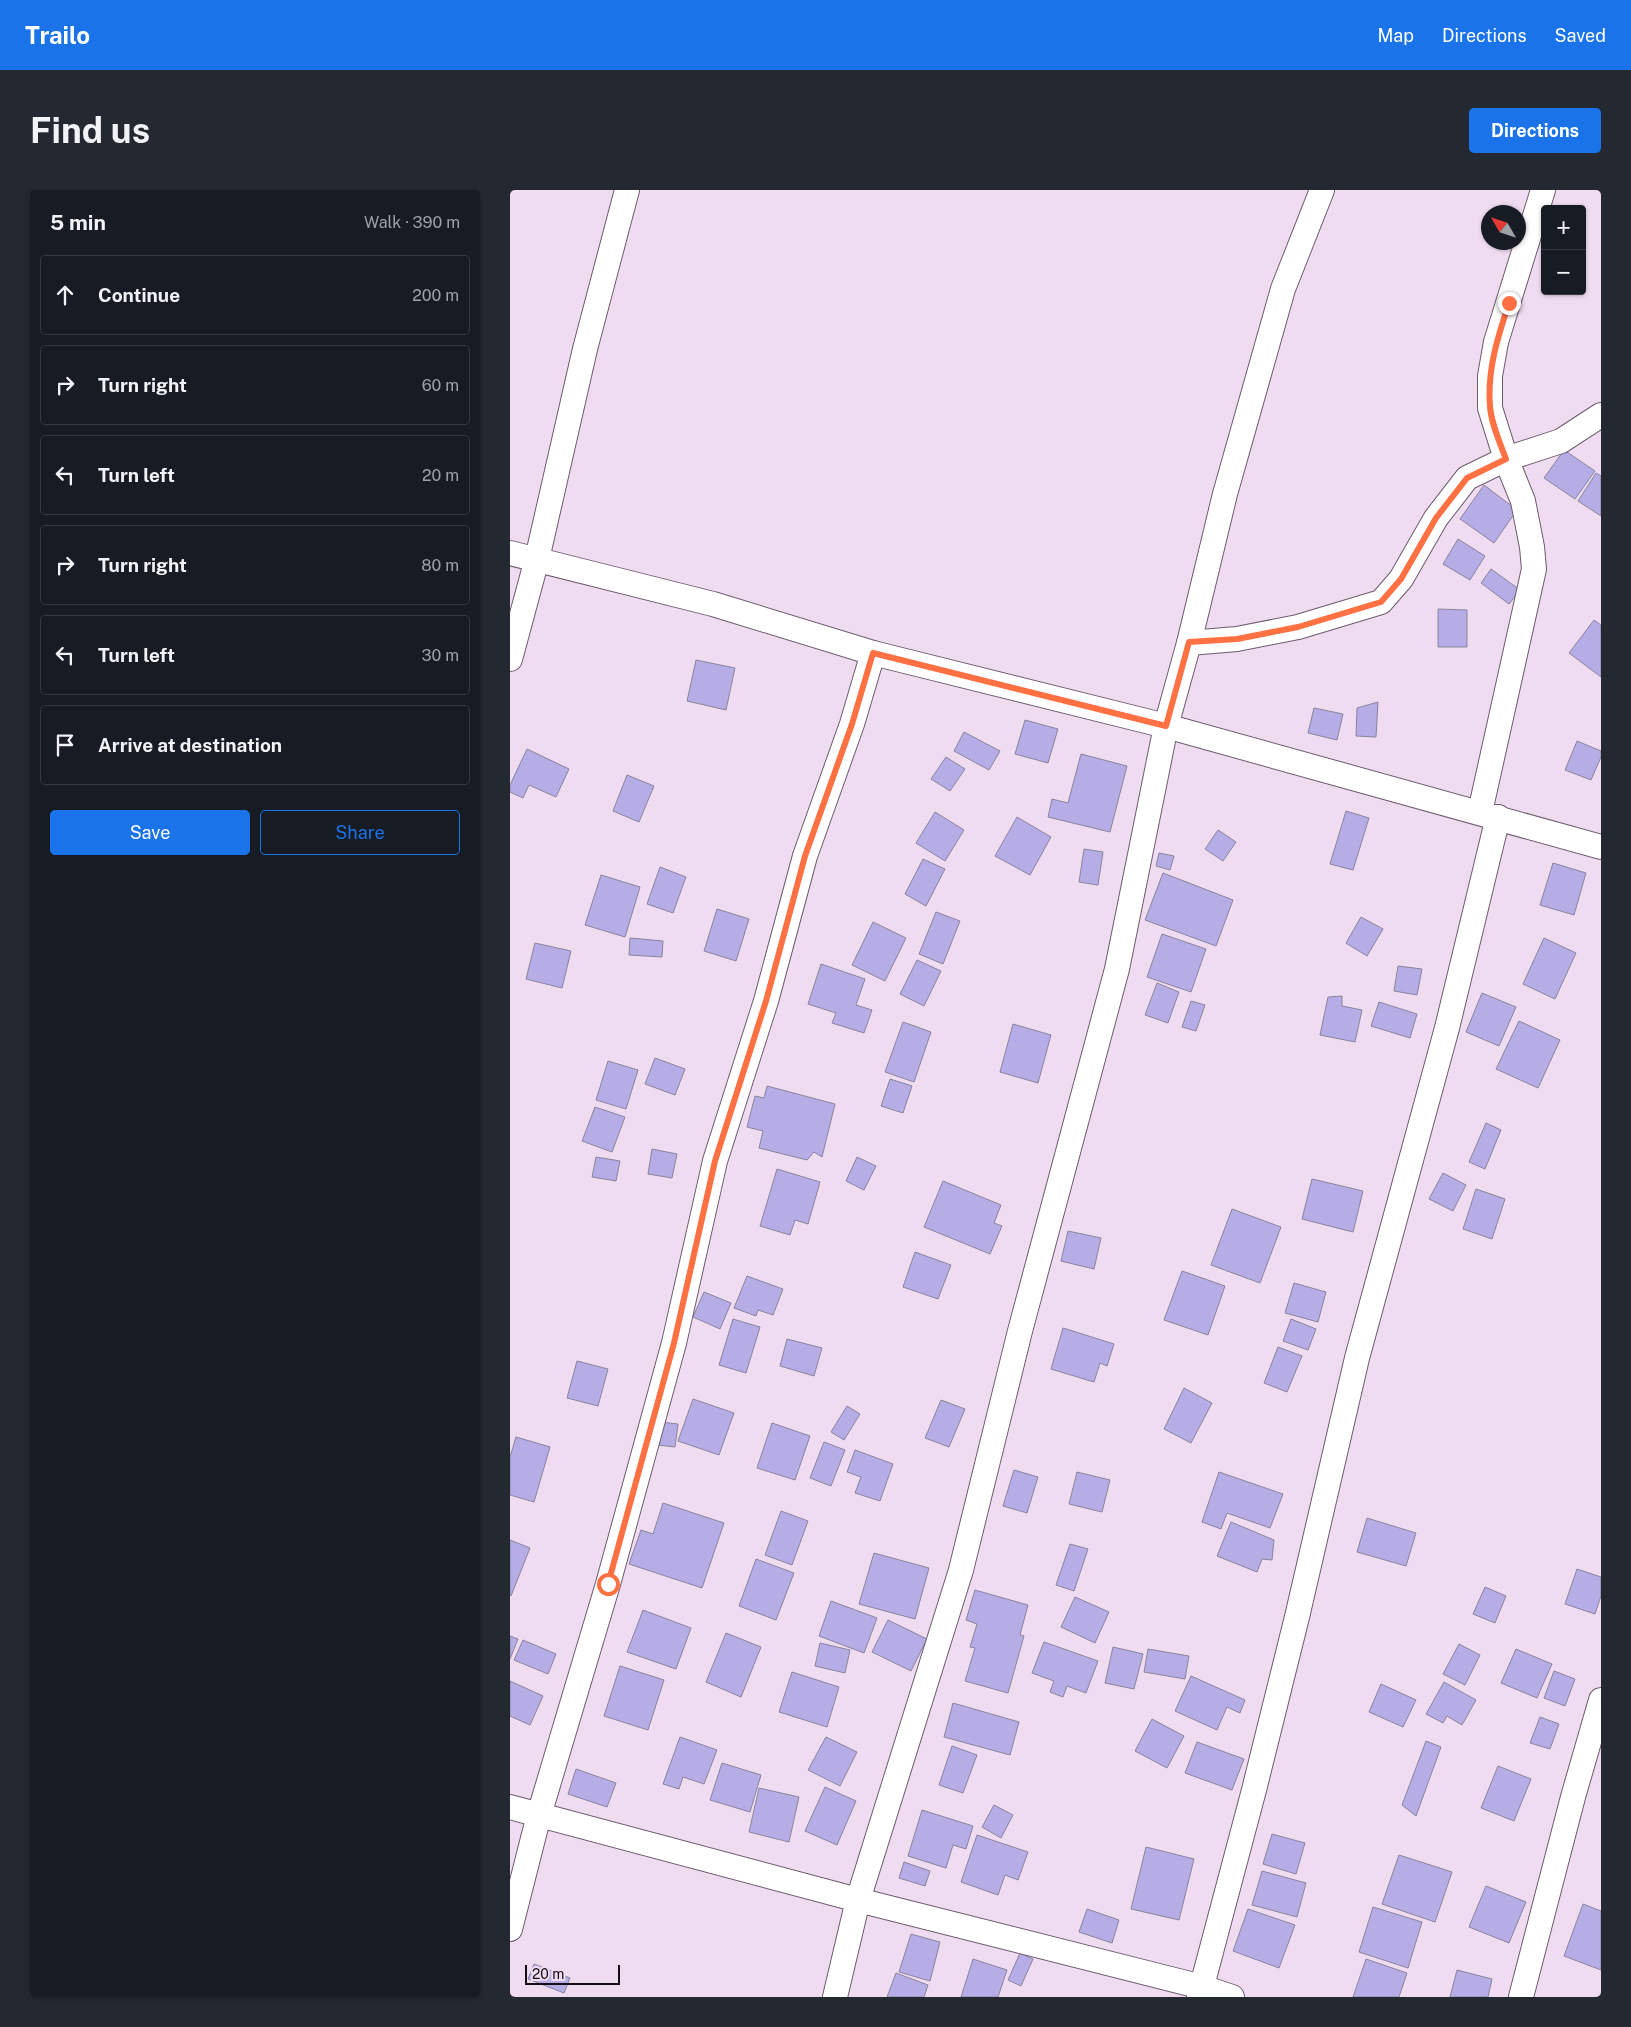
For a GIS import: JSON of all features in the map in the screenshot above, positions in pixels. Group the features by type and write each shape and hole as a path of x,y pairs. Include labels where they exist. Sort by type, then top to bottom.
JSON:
{"street":[{"path":"510,659 537,559 585,349 627,190"},
{"path":"835,1997 858,1900 961,1570 1020,1330 1117,968 1166,726 1189,642 1225,494 1283,289 1322,190"},
{"path":"1200,1992 1292,1636 1357,1358 1447,1028 1489,814 1534,569 1532,547 1523,501 1506,459 1490,408 1490,376 1496,342 1543,190"},
{"path":"1189,642 1237,639 1298,627 1381,602 1401,579 1436,518 1467,478 1506,459 1561,441 1601,415"},
{"path":"510,553 713,604 873,653 1166,726 1489,814 1601,847"},
{"path":"510,1929 539,1815 608,1584 674,1343 715,1161 766,1001 805,856 852,724 873,653"},
{"path":"1521,1997 1573,1797 1601,1700"},
{"path":"510,1807 1200,1992 1232,1997"}],"building":[{"path":"1564,450 1595,471 1575,499 1544,478"},
{"path":"1596,473 1601,476 1601,516 1578,501"},
{"path":"1484,485 1517,510 1494,543 1460,519"},
{"path":"1458,539 1485,556 1470,580 1443,564"},
{"path":"1491,569 1520,590 1509,604 1481,583"},
{"path":"1438,609 1467,610 1467,647 1438,647"},
{"path":"1594,620 1601,625 1601,677 1569,653"},
{"path":"696,660 735,668 726,710 687,701"},
{"path":"1378,702 1376,737 1356,736 1357,708"},
{"path":"1314,708 1343,714 1337,740 1308,733"},
{"path":"1025,720 1058,729 1048,763 1015,754"},
{"path":"964,732 1000,751 989,770 954,751"},
{"path":"1577,741 1601,751 1601,757 1591,780 1565,770"},
{"path":"527,749 569,769 556,797 529,785 523,798 510,792 510,785"},
{"path":"1081,754 1127,766 1110,832 1048,817 1052,799 1068,803"},
{"path":"946,757 965,769 950,791 931,779"},
{"path":"627,775 654,786 639,822 613,811"},
{"path":"1346,811 1369,818 1353,870 1330,864"},
{"path":"935,812 964,830 945,861 916,843"},
{"path":"1017,817 1051,837 1030,875 995,856"},
{"path":"1218,830 1236,842 1223,861 1205,849"},
{"path":"1084,849 1103,852 1098,885 1079,882"},
{"path":"1159,853 1174,856 1170,870 1156,866"},
{"path":"923,859 945,869 926,906 905,894"},
{"path":"1553,863 1586,873 1574,915 1540,905"},
{"path":"660,867 686,877 673,913 647,904"},
{"path":"1163,873 1233,900 1216,946 1145,920"},
{"path":"601,875 640,887 625,937 585,925"},
{"path":"717,909 749,919 736,961 704,951"},
{"path":"936,912 960,921 943,964 919,954"},
{"path":"1361,917 1383,929 1367,956 1346,943"},
{"path":"873,922 906,938 885,981 852,965"},
{"path":"1162,934 1206,949 1191,992 1147,977"},
{"path":"630,938 663,941 662,957 629,955"},
{"path":"1544,938 1576,953 1555,999 1523,984"},
{"path":"535,943 571,951 562,988 526,979"},
{"path":"917,960 941,971 924,1006 900,994"},
{"path":"821,964 865,979 856,1005 872,1010 864,1033 832,1023 836,1013 808,1004"},
{"path":"1398,966 1422,969 1417,995 1394,991"},
{"path":"1157,983 1179,992 1168,1023 1145,1015"},
{"path":"1482,993 1516,1007 1499,1046 1466,1032"},
{"path":"1342,996 1342,1006 1362,1010 1355,1042 1320,1035 1328,997"},
{"path":"1191,1001 1205,1005 1196,1031 1182,1027"},
{"path":"1379,1002 1417,1014 1410,1038 1371,1026"},
{"path":"1519,1021 1560,1040 1538,1088 1496,1069"},
{"path":"903,1022 931,1032 914,1082 885,1072"},
{"path":"1013,1024 1051,1035 1038,1083 1000,1072"},
{"path":"655,1058 685,1069 675,1095 645,1084"},
{"path":"608,1061 638,1070 626,1109 596,1100"},
{"path":"890,1079 912,1086 903,1113 881,1106"},
{"path":"767,1086 835,1104 822,1157 814,1152 807,1160 759,1148 763,1131 747,1127 755,1096 764,1098"},
{"path":"595,1107 625,1117 612,1152 582,1141"},
{"path":"1486,1123 1501,1130 1485,1169 1469,1162"},
{"path":"652,1149 677,1154 672,1178 648,1174"},
{"path":"596,1157 620,1161 616,1181 592,1177"},
{"path":"857,1157 876,1166 864,1190 846,1181"},
{"path":"777,1169 820,1182 808,1224 795,1220 790,1235 760,1226"},
{"path":"1443,1173 1466,1185 1453,1211 1429,1199"},
{"path":"1312,1179 1363,1191 1353,1232 1302,1219"},
{"path":"943,1181 1001,1205 994,1223 1002,1226 990,1254 924,1227"},
{"path":"1476,1189 1505,1199 1492,1239 1463,1229"},
{"path":"1232,1209 1281,1227 1260,1283 1211,1265"},
{"path":"1068,1231 1101,1238 1094,1269 1061,1261"},
{"path":"915,1252 951,1265 938,1299 903,1287"},
{"path":"1182,1271 1225,1286 1208,1335 1164,1320"},
{"path":"747,1276 783,1289 773,1315 758,1310 756,1316 734,1308"},
{"path":"1294,1283 1326,1292 1318,1322 1285,1313"},
{"path":"704,1292 731,1303 720,1329 693,1317"},
{"path":"733,1319 760,1327 746,1373 719,1365"},
{"path":"1291,1319 1316,1329 1308,1350 1283,1341"},
{"path":"1063,1328 1114,1344 1107,1366 1100,1363 1094,1382 1051,1369"},
{"path":"787,1339 822,1348 814,1376 780,1366"},
{"path":"1278,1347 1302,1356 1287,1392 1264,1383"},
{"path":"577,1361 608,1369 598,1406 567,1398"},
{"path":"1184,1388 1212,1403 1191,1443 1164,1429"},
{"path":"693,1399 734,1413 719,1455 678,1441"},
{"path":"941,1400 965,1409 949,1447 925,1438"},
{"path":"847,1406 860,1414 844,1440 831,1432"},
{"path":"661,1422 678,1424 675,1447 658,1445"},
{"path":"772,1423 810,1436 795,1480 757,1468"},
{"path":"516,1437 550,1447 534,1502 510,1495 510,1457"},
{"path":"824,1442 845,1450 831,1486 810,1478"},
{"path":"855,1450 893,1464 880,1501 855,1493 861,1477 847,1472"},
{"path":"1014,1470 1038,1477 1027,1513 1003,1506"},
{"path":"1077,1472 1110,1480 1102,1512 1069,1504"},
{"path":"1219,1472 1283,1494 1270,1528 1227,1513 1221,1529 1202,1522"},
{"path":"663,1503 724,1523 702,1588 629,1564 641,1530 653,1534"},
{"path":"781,1511 808,1521 792,1565 765,1555"},
{"path":"1367,1518 1416,1533 1406,1566 1357,1552"},
{"path":"1231,1522 1274,1540 1272,1560 1262,1559 1257,1572 1217,1556"},
{"path":"510,1540 530,1548 511,1596 510,1595"},
{"path":"1070,1544 1088,1549 1074,1591 1056,1585"},
{"path":"874,1553 929,1568 915,1619 859,1604"},
{"path":"756,1559 794,1573 776,1620 739,1606"},
{"path":"1577,1569 1601,1577 1601,1596 1595,1614 1565,1604"},
{"path":"1485,1587 1506,1596 1495,1623 1473,1614"},
{"path":"975,1590 1028,1605 1020,1635 1024,1636 1008,1693 965,1681 975,1648 970,1647 977,1624 966,1620"},
{"path":"1075,1597 1109,1612 1095,1643 1061,1627"},
{"path":"831,1601 877,1618 864,1653 819,1636"},
{"path":"643,1610 691,1628 676,1669 627,1652"},
{"path":"888,1620 927,1639 911,1671 872,1652"},
{"path":"726,1633 761,1647 741,1697 706,1682"},
{"path":"510,1636 518,1639 510,1659"},
{"path":"523,1640 556,1654 548,1674 514,1660"},
{"path":"1044,1642 1098,1661 1086,1693 1067,1686 1063,1697 1050,1692 1054,1681 1032,1673"},
{"path":"820,1643 850,1650 845,1673 815,1666"},
{"path":"1459,1644 1480,1655 1465,1685 1443,1674"},
{"path":"1113,1647 1143,1654 1134,1689 1105,1683"},
{"path":"1148,1649 1189,1656 1185,1679 1144,1672"},
{"path":"1516,1649 1552,1664 1537,1698 1501,1683"},
{"path":"620,1666 664,1680 648,1730 604,1716"},
{"path":"1554,1671 1575,1679 1565,1706 1544,1698"},
{"path":"792,1672 839,1687 827,1727 779,1712"},
{"path":"1191,1676 1245,1700 1240,1713 1227,1707 1217,1730 1175,1711"},
{"path":"510,1681 543,1696 530,1725 510,1716"},
{"path":"1444,1682 1476,1700 1462,1725 1447,1716 1443,1723 1426,1714"},
{"path":"1381,1684 1416,1700 1403,1727 1369,1712"},
{"path":"953,1703 1019,1722 1010,1755 944,1737"},
{"path":"1540,1717 1559,1724 1550,1749 1530,1743"},
{"path":"1152,1719 1184,1736 1167,1768 1135,1751"},
{"path":"680,1737 717,1750 704,1784 683,1777 679,1789 663,1784"},
{"path":"826,1737 857,1752 840,1786 808,1770"},
{"path":"1426,1741 1441,1747 1416,1816 1402,1805"},
{"path":"1197,1742 1244,1759 1232,1790 1185,1773"},
{"path":"952,1746 977,1755 963,1793 939,1785"},
{"path":"722,1763 761,1775 750,1812 710,1800"},
{"path":"1498,1766 1531,1779 1514,1821 1481,1808"},
{"path":"576,1769 616,1783 607,1807 568,1794"},
{"path":"825,1787 856,1801 837,1845 805,1831"},
{"path":"759,1788 799,1797 789,1842 749,1832"},
{"path":"994,1805 1013,1815 1001,1838 982,1827"},
{"path":"922,1810 973,1826 966,1849 953,1845 946,1868 908,1856"},
{"path":"1272,1834 1305,1843 1296,1874 1263,1864"},
{"path":"977,1835 1028,1852 1018,1880 1005,1875 998,1895 961,1882"},
{"path":"1146,1847 1194,1859 1179,1920 1131,1909"},
{"path":"1399,1855 1452,1872 1435,1922 1382,1904"},
{"path":"904,1862 930,1871 925,1886 899,1878"},
{"path":"1262,1871 1306,1883 1297,1917 1252,1905"},
{"path":"1486,1886 1526,1902 1509,1943 1469,1927"},
{"path":"1583,1904 1601,1911 1601,1970 1564,1956"},
{"path":"1373,1907 1422,1922 1408,1968 1359,1952"},
{"path":"1087,1909 1119,1920 1112,1943 1079,1932"},
{"path":"1248,1909 1295,1925 1279,1968 1233,1951"},
{"path":"911,1934 940,1942 930,1981 899,1972"},
{"path":"1020,1953 1033,1959 1021,1986 1008,1980"},
{"path":"973,1959 1007,1970 998,1997 961,1997"},
{"path":"1366,1959 1407,1973 1399,1997 1353,1997"},
{"path":"534,1964 570,1978 564,1993 528,1979"},
{"path":"1457,1970 1492,1979 1488,1997 1450,1997"},
{"path":"896,1973 928,1985 924,1997 887,1997"}],"route":[{"path":"608,1584 674,1343 715,1161 766,1001 805,856 852,724 873,653 1166,726 1189,642 1237,639 1298,627 1354,612 1381,602 1401,579 1436,518 1467,478 1506,459 1490,408 1490,376 1496,342 1509,303"}]}
